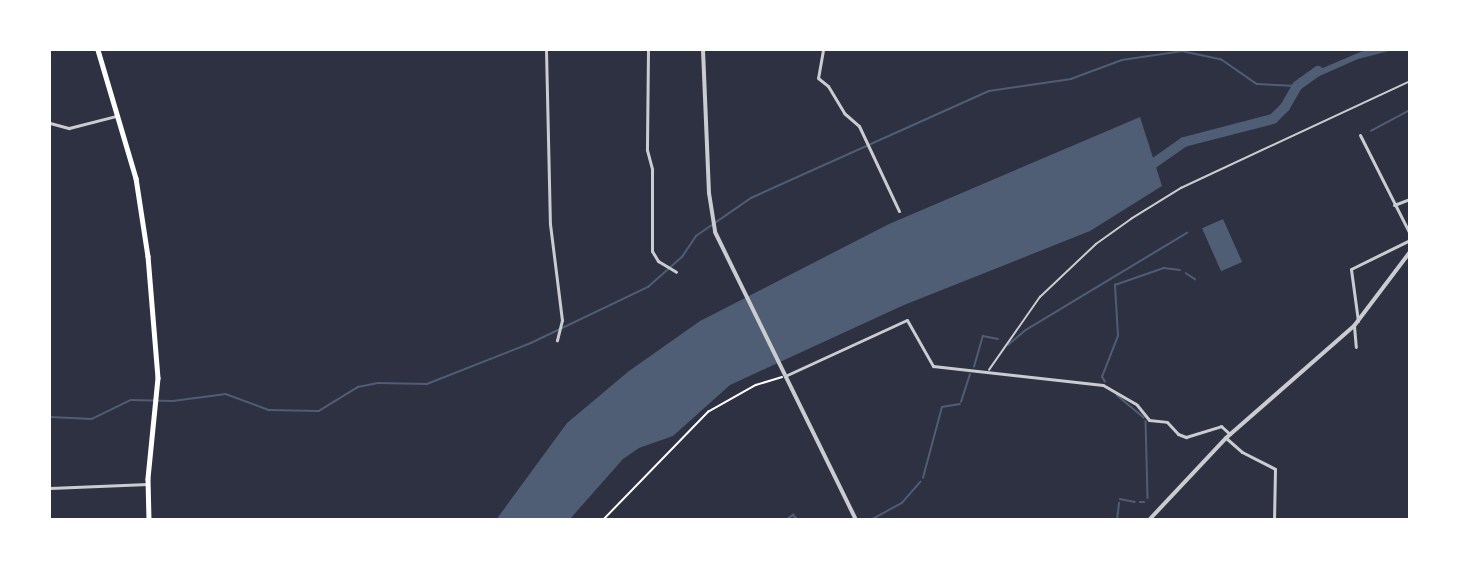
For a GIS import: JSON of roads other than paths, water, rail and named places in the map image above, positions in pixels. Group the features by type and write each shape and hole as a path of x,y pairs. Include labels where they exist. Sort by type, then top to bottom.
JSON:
{"main road":[{"path":"98,50 136,178 142,215 155,339 157,401 148,484 149,519"}],"street":[{"path":"546,50 550,224 560,326 557,340"},
{"path":"648,50 647,150 652,169 652,251 658,261 676,272"},
{"path":"703,50 711,217 715,232 856,519"},
{"path":"823,50 818,78 828,86 844,113 859,126 898,211"},
{"path":"50,123 69,128 116,116"},
{"path":"1360,135 1410,234"},
{"path":"1394,205 1410,200"},
{"path":"1358,322 1351,269 1410,240"},
{"path":"1149,519 1228,436 1358,322 1410,252"},
{"path":"785,376 907,320 929,364 988,373 1103,385 1137,405 1149,420 1167,422 1178,434 1186,437 1221,426 1242,452 1275,469 1274,519"},
{"path":"1354,326 1356,347"},
{"path":"50,488 148,484"}],"lane":[{"path":"988,373 1040,297 1096,244 1131,219 1181,188 1410,81"}],"water":[{"path":"1365,50 1393,50 1358,59 1315,78 1297,79"},
{"path":"1140,117 1162,186 1090,231 904,305 730,385 673,436 639,448 623,459 570,519 496,520 567,423 629,371 700,321 889,224"},
{"path":"1223,219 1242,262 1221,271 1202,228"}],"waterway":[{"path":"50,417 92,419 131,400 173,401 226,394 269,410 319,411 358,387 378,383 427,384 531,343 648,287 682,257 696,236 751,198 989,91 1071,79 1122,60 1182,51 1221,59 1257,84 1297,86"},
{"path":"1144,170 1184,142 1273,119 1285,107 1297,86 1318,71"},
{"path":"1371,131 1410,110"},
{"path":"1008,345 1026,330 1187,233"},
{"path":"1105,382 1102,377 1118,336 1115,285 1164,268 1180,270"},
{"path":"1186,273 1195,279"},
{"path":"974,367 983,336 998,339"},
{"path":"961,402 970,374"},
{"path":"1117,395 1144,418"},
{"path":"923,478 942,407 960,404"},
{"path":"1146,421 1148,498"},
{"path":"871,520 902,503 920,482"},
{"path":"1120,499 1135,502"},
{"path":"1117,520 1119,503"},
{"path":"786,520 793,515 799,520"}]}
